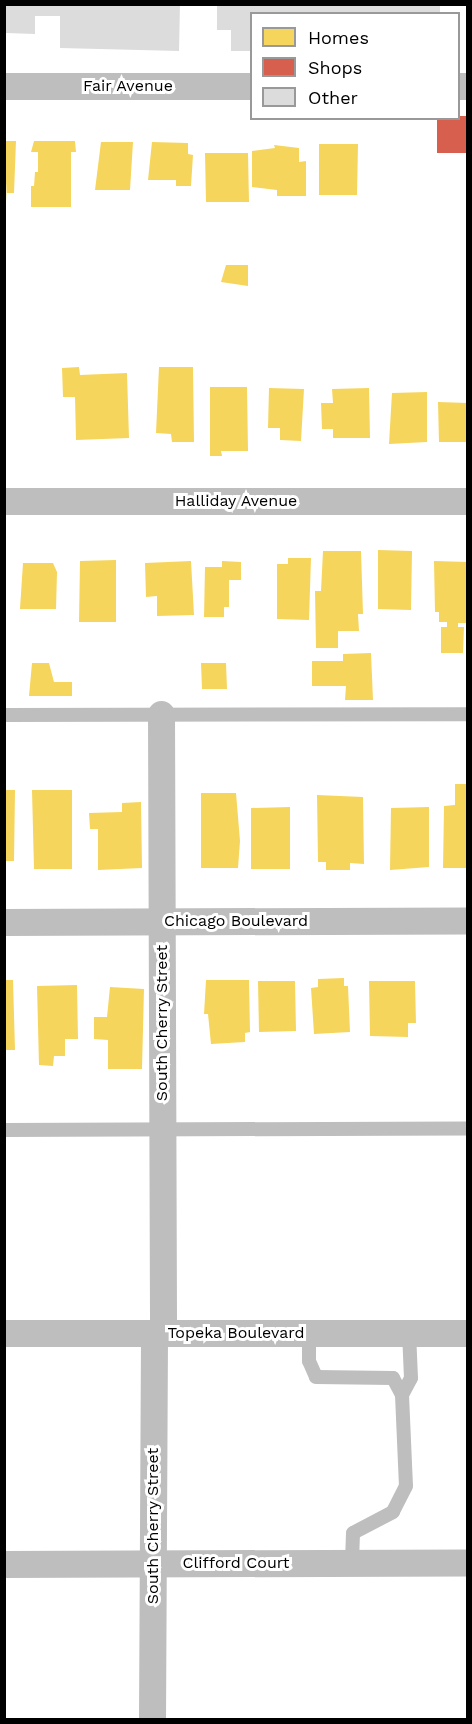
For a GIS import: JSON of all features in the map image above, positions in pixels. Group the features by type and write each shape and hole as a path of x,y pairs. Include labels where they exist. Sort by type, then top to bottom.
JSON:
{"street":[{"name":"Fair Avenue","path":"4,86 250,86"},
{"name":"Halliday Avenue","path":"4,501 468,501"},
{"name":"South Cherry Street","path":"152,1719 162,1130 161,714"},
{"name":"Chicago Boulevard","path":"4,922 468,920"},
{"name":"Topeka Boulevard","path":"4,1333 468,1333"},
{"name":"Clifford Court","path":"4,1564 468,1562"}],"lane":[{"path":"4,715 468,714"},
{"path":"4,1130 468,1128"},
{"path":"309,1333 309,1361 316,1377 393,1378 402,1395 406,1486 393,1512 353,1533 352,1563"},
{"path":"402,1395 411,1377 409,1333"}],"building: Homes":[{"path":"4,141 16,141 14,193 7,193 7,202"},
{"path":"34,141 75,141 76,152 71,152 71,207 31,207 31,186 34,186 35,172 38,172 38,152 31,152"},
{"path":"101,142 133,142 130,190 95,190"},
{"path":"152,142 188,143 188,154 193,155 191,186 176,186 176,180 148,180"},
{"path":"319,144 358,144 357,195 319,195"},
{"path":"274,145 299,148 299,162 306,161 306,196 277,196 277,190 252,187 252,151 275,148"},
{"path":"205,153 248,153 249,202 206,202"},
{"path":"226,265 248,265 248,286 221,282"},
{"path":"79,367 80,375 127,373 129,438 76,440 75,397 63,397 62,368"},
{"path":"159,367 193,367 194,442 172,442 171,434 156,433"},
{"path":"210,387 247,387 248,451 221,451 222,456 210,456"},
{"path":"269,388 304,389 301,441 280,440 280,428 268,428"},
{"path":"369,388 370,438 333,438 333,429 322,429 321,403 333,403 332,389"},
{"path":"427,392 427,442 389,444 392,393"},
{"path":"438,402 468,403 466,442 439,442"},
{"path":"378,550 412,551 411,610 378,609"},
{"path":"323,551 361,551 363,614 358,614 359,631 338,631 338,648 316,648 315,591 321,591"},
{"path":"288,558 311,558 309,620 277,619 277,564 288,564"},
{"path":"116,560 116,622 79,622 80,561"},
{"path":"191,561 194,615 157,616 157,596 146,597 145,563"},
{"path":"222,561 241,562 241,580 229,580 229,607 224,607 224,617 204,617 205,567 222,567"},
{"path":"434,561 468,562 468,623 458,623 458,627 464,627 463,653 441,653 441,627 447,627 447,622 439,622 439,612 435,612"},
{"path":"23,563 53,563 57,572 56,609 20,609"},
{"path":"371,653 373,700 345,700 346,686 312,686 312,661 343,661 343,654"},
{"path":"32,663 49,663 54,682 72,682 72,696 29,696"},
{"path":"201,663 226,663 227,689 202,689"},
{"path":"455,784 468,784 468,868 443,868 444,806 455,805"},
{"path":"4,790 15,790 14,861 4,861"},
{"path":"32,790 72,790 72,869 34,869"},
{"path":"201,793 236,793 240,841 238,868 201,868"},
{"path":"317,795 363,797 364,864 350,863 350,870 326,870 326,862 318,862"},
{"path":"141,802 142,868 98,870 98,829 90,829 89,813 122,812 122,803"},
{"path":"290,807 290,869 251,869 251,808"},
{"path":"429,807 429,867 390,870 391,808"},
{"path":"344,978 344,986 348,986 350,1032 314,1034 311,988 318,987 318,979"},
{"path":"4,980 13,980 15,1050 4,1050"},
{"path":"206,980 249,980 250,1032 245,1033 245,1042 211,1044 208,1014 204,1014"},
{"path":"258,981 295,981 296,1031 259,1032"},
{"path":"369,981 415,981 416,1023 408,1023 408,1037 370,1036"},
{"path":"77,985 78,1039 65,1039 65,1056 54,1056 53,1066 39,1065 37,986"},
{"path":"110,987 144,989 142,1069 108,1069 108,1040 94,1039 94,1017 107,1017"}],"building: Shops":[{"path":"460,116 468,116 468,153 437,153 437,120 460,120"}],"building: Other":[{"path":"4,4 180,4 179,51 60,48 60,16 35,16 35,34 6,33"},
{"path":"217,4 440,4 440,12 250,12 250,51 231,51 231,30 217,30"}]}
